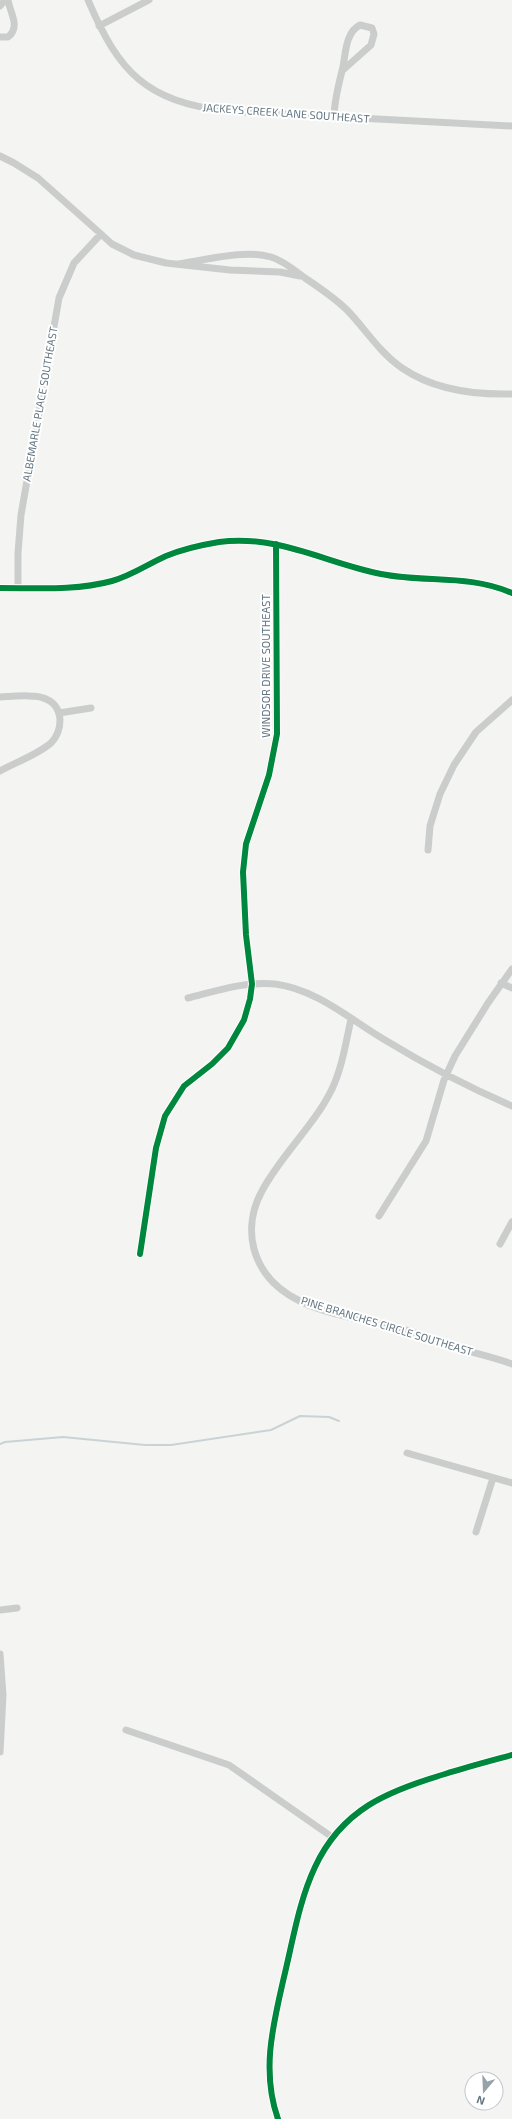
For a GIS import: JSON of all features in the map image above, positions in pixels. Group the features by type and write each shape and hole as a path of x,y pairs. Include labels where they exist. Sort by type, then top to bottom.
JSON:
{"street":[{"path":"0,6 5,0"},
{"path":"0,37 8,37 14,31 14,22 8,0"},
{"name":"JACKEYS CREEK LANE SOUTHEAST","path":"88,0 99,26 118,57 131,74 147,87 169,98 198,107 226,111 334,118 512,126"},
{"path":"99,26 149,0"},
{"path":"334,118 336,98 346,50 354,29 364,25 372,28 374,34 371,45 343,70"},
{"path":"0,156 38,178 112,244 134,255 155,261 178,264 230,270 280,272 304,277"},
{"name":"ALBEMARLE PLACE SOUTHEAST","path":"18,588 18,547 22,515 59,298 74,263 101,234"},
{"path":"178,264 238,256 265,256 280,261 341,305 383,351 411,374 430,383 457,390 512,394"},
{"path":"0,588 86,586 112,582 166,556 208,544 244,540 276,544 352,567 382,574 466,580 490,584 512,593"},
{"name":"WINDSOR DRIVE SOUTHEAST","path":"140,1254 156,1148 165,1116 184,1086 221,1056 234,1040 244,1020 252,984 246,935 243,872 249,832 269,775 277,734 276,544"},
{"path":"0,697 39,696 52,702 58,714 58,733 50,743 0,771"},
{"path":"428,850 430,826 440,794 454,765 476,732 512,700"},
{"path":"58,714 91,708"},
{"path":"379,1216 426,1141 446,1074 460,1048 501,983 512,969"},
{"path":"501,983 512,988"},
{"path":"188,998 252,984 274,984 294,988 317,999 446,1074 512,1106"},
{"name":"PINE BRANCHES CIRCLE SOUTHEAST","path":"351,1019 336,1078 328,1098 269,1179 257,1199 252,1220 252,1243 259,1264 272,1283 301,1302 348,1316 404,1329 453,1347 512,1364"},
{"path":"500,1244 512,1222"},
{"path":"407,1454 512,1483"},
{"path":"476,1532 493,1478"},
{"path":"0,1610 18,1608"},
{"path":"0,1654 3,1695 0,1752"},
{"path":"126,1730 229,1765 332,1837"},
{"path":"278,2119 274,2107 268,2066 271,2032 301,1904 314,1867 332,1837 360,1810 396,1789 512,1755"}],"waterway":[{"path":"0,1444 5,1442 63,1437 145,1445 171,1445 271,1430 300,1416 329,1417 339,1421"}],"cycle path":[{"path":"0,588 70,588 98,584 126,576 179,551 219,542 240,541 261,542 281,546 381,574 398,577 479,583 512,593"},
{"path":"140,1254 156,1148 165,1116 184,1086 212,1064 228,1048 244,1020 250,999 252,984 246,935 243,872 246,844 269,775 277,734 276,544"},
{"path":"278,2119 270,2083 270,2048 273,2030 305,1893 309,1880 326,1847 339,1830 353,1817 369,1805 386,1796 424,1780 512,1755"}]}
